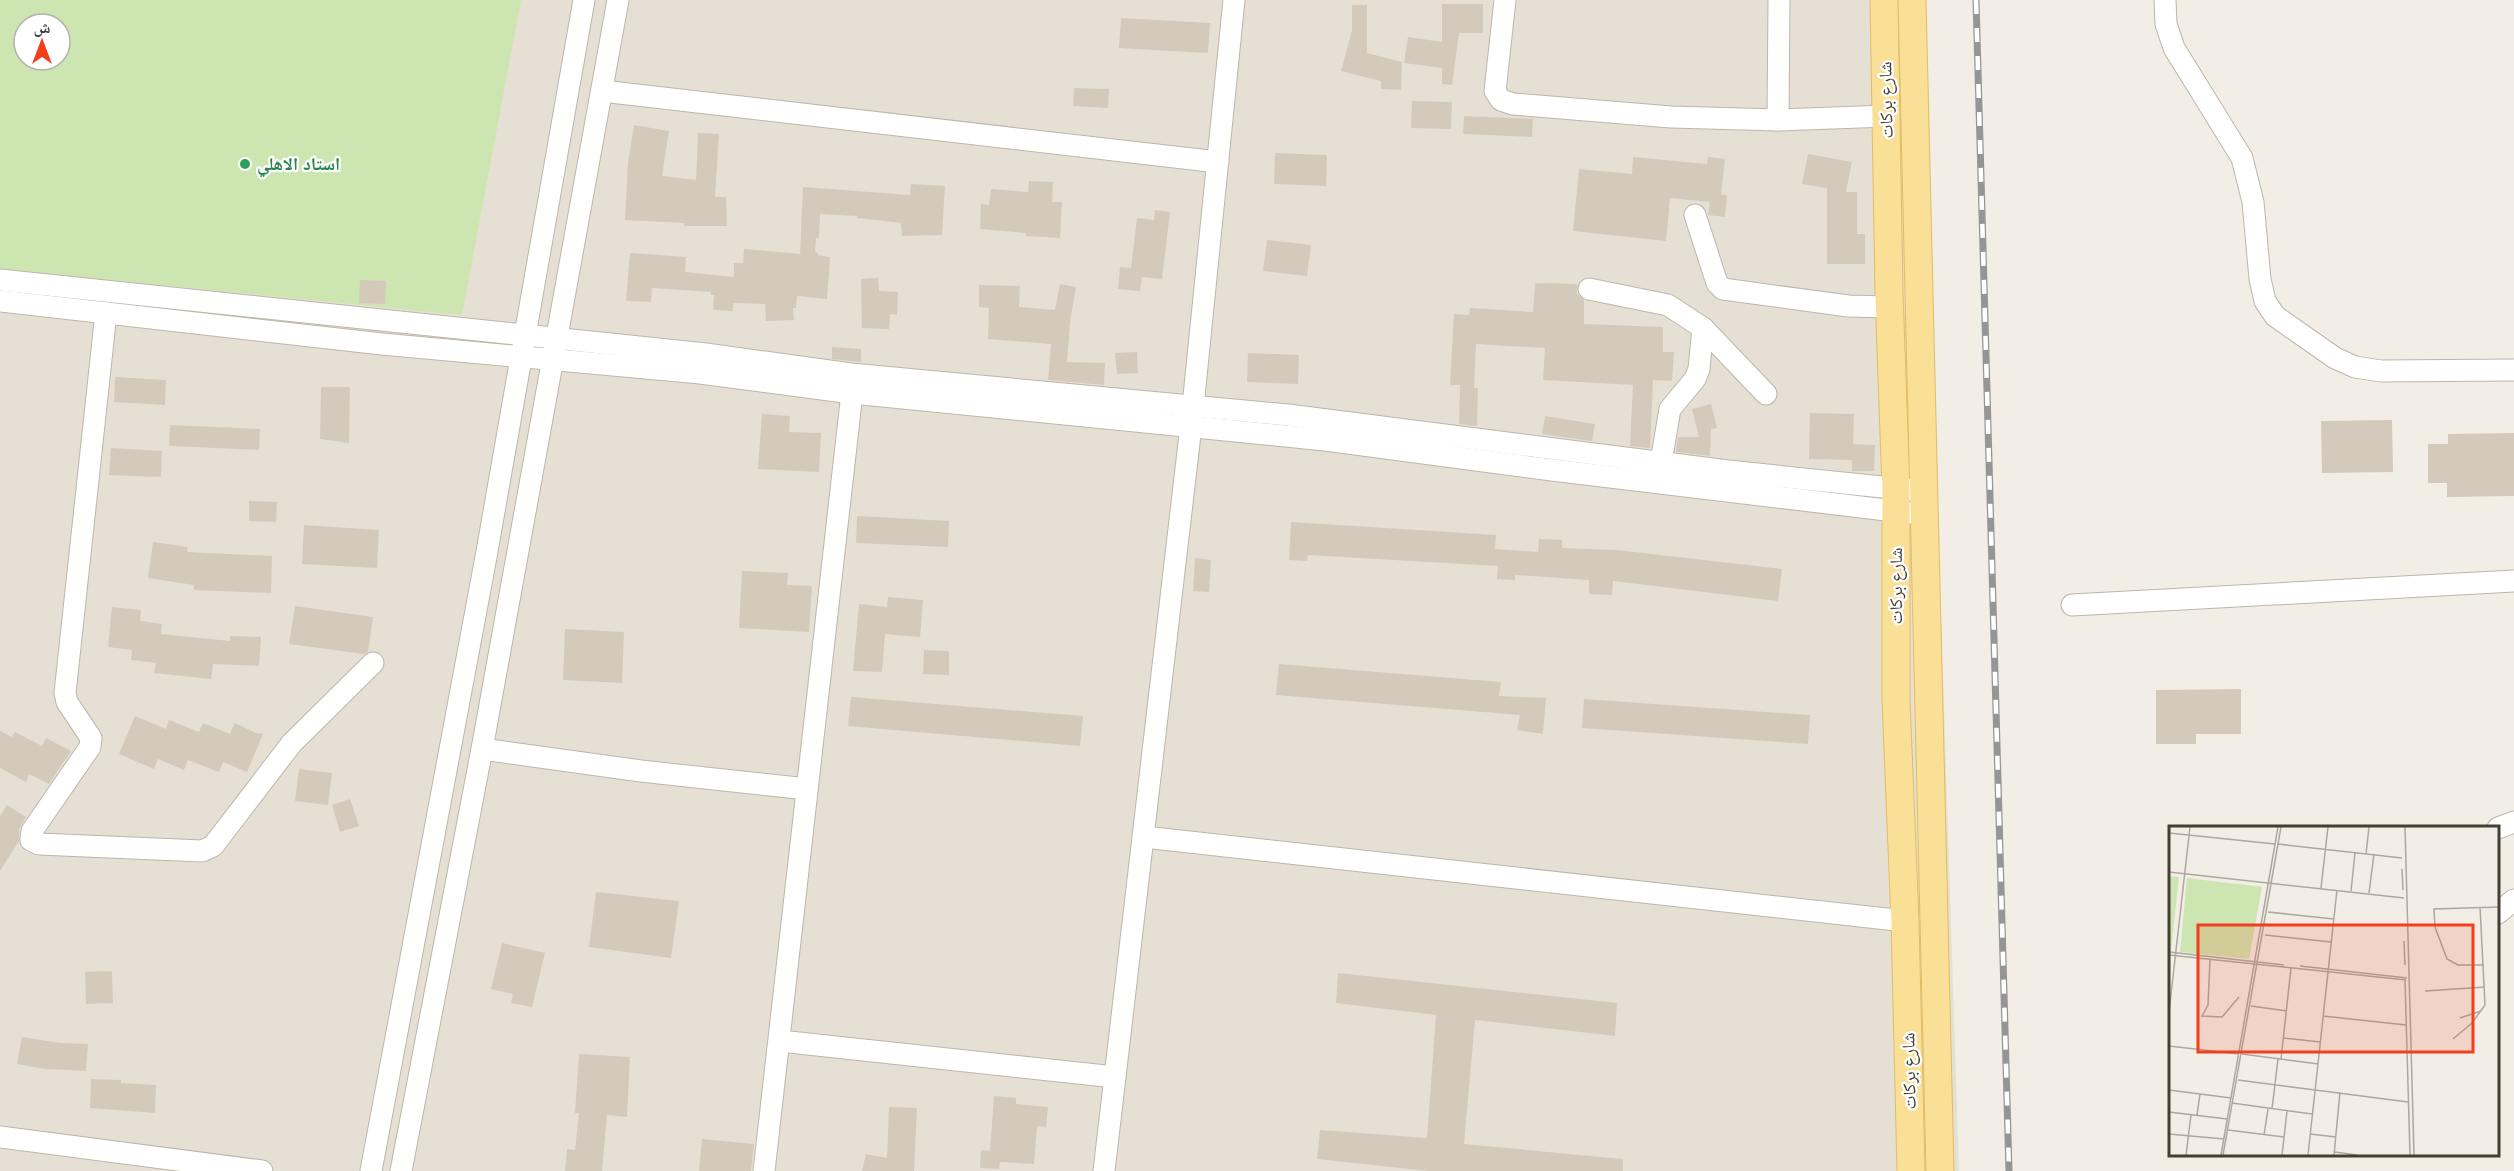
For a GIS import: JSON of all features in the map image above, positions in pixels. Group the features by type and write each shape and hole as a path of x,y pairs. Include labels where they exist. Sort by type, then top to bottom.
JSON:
{"main road":[{"name":"شارع بركات","path":"1884,0 1889,307 1896,500 1896,700 1905,921 1911,1171"},
{"name":"شارع بركات","path":"1912,0 1940,1171"}],"street":[{"path":"371,1171 484,569 585,0"},
{"path":"401,1171 554,361 618,0"},
{"path":"1104,1171 1191,426 1234,0"},
{"path":"1505,0 1495,91 1501,100 1513,104 1671,117 1778,120 1887,116"},
{"path":"1778,120 1779,0"},
{"path":"2165,0 2166,24 2174,48 2242,158 2253,202 2260,279 2265,301 2275,316 2334,358 2355,367 2381,371 2514,370"},
{"path":"602,91 1218,162"},
{"path":"1695,215 1717,283 1723,289 1848,306 1889,307"},
{"path":"0,280 706,354 851,374 1193,405 1661,462 1896,500"},
{"path":"1589,289 1668,305 1703,328 1766,394"},
{"path":"0,301 521,358 700,373 852,393 1325,440 1564,472 1923,503"},
{"path":"106,313 65,693 67,702 91,738 90,747 32,831 31,840 39,844 134,849 202,851 213,846 292,743 373,663"},
{"path":"1661,462 1670,410 1695,379 1699,369 1703,328"},
{"path":"764,1171 852,393"},
{"path":"2072,605 2514,581"},
{"path":"482,749 641,771 807,789"},
{"path":"2499,828 2514,822"},
{"path":"1143,837 1905,921"},
{"path":"2499,912 2514,900"},
{"path":"780,1041 1115,1077"},
{"path":"0,1137 262,1171"}],"shaded area":[{"path":"0,0 1921,0 1959,1171 0,1171"}],"green space":[{"name":"استاد الاهلي","path":"0,0 521,0 462,315 0,269"}],"building":[{"path":"1442,4 1483,4 1483,33 1459,33 1452,85 1442,84 1442,68 1404,63 1408,37 1442,42"},
{"path":"1352,5 1367,5 1367,53 1402,62 1401,90 1381,89 1381,81 1341,71 1352,30"},
{"path":"1121,18 1210,23 1208,53 1119,48"},
{"path":"1074,88 1109,89 1108,108 1073,106"},
{"path":"1412,101 1452,102 1451,129 1411,128"},
{"path":"1464,116 1533,119 1532,137 1463,134"},
{"path":"634,125 669,131 662,176 696,180 698,133 719,134 715,197 726,197 727,226 684,226 684,223 625,220 628,163"},
{"path":"1275,153 1327,155 1326,186 1274,184"},
{"path":"1808,154 1852,162 1846,192 1857,192 1857,234 1865,234 1865,264 1827,264 1827,188 1802,184"},
{"path":"1633,157 1707,164 1708,157 1725,159 1721,195 1727,195 1725,217 1708,215 1710,202 1670,198 1666,241 1573,231 1579,169 1632,174"},
{"path":"1029,181 1053,182 1052,202 1062,202 1060,238 1026,236 1026,233 980,229 981,204 989,205 991,189 1028,192"},
{"path":"911,184 945,186 942,235 902,236 901,223 857,218 857,216 820,214 819,238 816,238 815,252 818,255 830,257 827,299 797,296 796,308 793,308 794,320 766,321 765,304 733,303 733,311 713,310 714,295 711,295 711,292 652,288 651,302 626,301 630,253 686,257 685,272 734,277 734,263 743,263 744,249 800,254 803,187 910,195"},
{"path":"1155,210 1170,212 1162,279 1142,277 1140,291 1118,289 1120,267 1131,268 1137,218 1154,220"},
{"path":"1267,240 1311,245 1307,276 1263,271"},
{"path":"878,278 879,291 898,292 897,315 890,314 889,329 862,328 861,279"},
{"path":"360,280 386,281 385,304 359,303"},
{"path":"1535,283 1577,284 1577,294 1584,300 1584,324 1663,327 1663,352 1674,352 1672,381 1653,380 1650,448 1630,446 1633,385 1543,380 1545,348 1476,344 1474,388 1478,388 1477,426 1459,424 1460,385 1450,385 1454,314 1469,315 1470,308 1533,312"},
{"path":"1060,284 1076,287 1067,362 1105,363 1104,385 1048,380 1051,344 988,339 989,308 979,307 979,285 1020,286 1019,307 1055,310"},
{"path":"832,347 861,349 861,362 832,359"},
{"path":"1137,352 1138,373 1117,374 1115,353"},
{"path":"1248,353 1299,355 1298,384 1247,382"},
{"path":"115,377 166,380 165,405 114,402"},
{"path":"321,387 350,387 349,443 320,439"},
{"path":"1711,404 1717,428 1711,429 1710,456 1676,452 1678,437 1699,437 1692,409"},
{"path":"1810,413 1854,414 1853,444 1875,445 1874,471 1852,471 1852,460 1809,459"},
{"path":"762,414 790,416 789,432 821,433 819,472 758,469"},
{"path":"1545,416 1595,424 1592,441 1542,434"},
{"path":"2392,420 2393,472 2322,473 2321,421"},
{"path":"170,425 260,429 259,450 169,446"},
{"path":"2514,433 2514,496 2447,497 2447,483 2428,483 2428,444 2448,444 2448,434"},
{"path":"111,448 162,451 161,477 109,475"},
{"path":"249,501 277,502 276,522 249,521"},
{"path":"857,516 949,521 948,547 856,543"},
{"path":"1291,522 1496,535 1495,549 1538,552 1539,539 1562,540 1562,548 1617,550 1782,569 1778,601 1613,581 1612,595 1589,594 1589,580 1515,575 1515,580 1497,579 1498,566 1308,555 1307,561 1289,560"},
{"path":"304,525 379,530 377,568 302,564"},
{"path":"153,542 188,547 187,552 272,556 271,593 194,590 194,585 148,578"},
{"path":"1195,558 1211,560 1209,592 1193,591"},
{"path":"742,571 788,573 787,585 812,586 809,632 739,628"},
{"path":"888,597 923,600 920,637 885,634 882,672 853,671 859,604 887,607"},
{"path":"295,606 373,617 368,652 364,654 289,644"},
{"path":"112,607 141,610 140,621 162,624 161,634 230,641 230,636 261,637 259,666 213,664 211,679 154,673 156,663 131,660 132,650 108,647"},
{"path":"565,629 624,632 622,683 563,680"},
{"path":"924,650 949,651 949,675 923,674"},
{"path":"1279,664 1501,682 1499,696 1546,698 1543,734 1517,730 1520,715 1276,695"},
{"path":"2241,689 2241,734 2196,734 2196,744 2156,744 2156,690"},
{"path":"851,697 1083,716 1080,746 848,726"},
{"path":"1584,699 1810,715 1808,744 1582,728"},
{"path":"135,716 166,729 169,720 199,732 203,723 230,734 235,723 263,734 247,772 223,762 219,772 188,760 184,770 158,759 154,769 119,754"},
{"path":"0,731 12,737 15,732 42,746 46,738 71,751 49,784 29,774 26,782 0,768"},
{"path":"299,769 332,773 328,805 295,801"},
{"path":"350,799 359,826 340,832 332,805"},
{"path":"7,805 26,817 19,829 19,841 0,871 0,816"},
{"path":"596,892 679,901 671,958 589,947"},
{"path":"502,943 545,953 532,1007 511,1003 513,994 491,989"},
{"path":"112,971 113,1003 86,1004 85,972"},
{"path":"1338,973 1617,1003 1615,1036 1475,1020 1464,1144 1623,1159 1623,1171 1428,1171 1317,1159 1320,1130 1427,1138 1436,1015 1336,1003"},
{"path":"22,1037 60,1043 88,1044 86,1071 45,1069 17,1064"},
{"path":"579,1054 630,1057 627,1117 607,1115 602,1171 565,1171 567,1149 575,1150 579,1113 575,1113"},
{"path":"91,1079 156,1085 155,1113 90,1108"},
{"path":"994,1096 1016,1098 1016,1104 1048,1107 1046,1127 1037,1126 1034,1164 1000,1162 999,1169 980,1168 981,1150 990,1151"},
{"path":"889,1107 917,1108 914,1171 862,1171 866,1154 887,1158"},
{"path":"702,1139 754,1144 751,1171 699,1171"}],"railway":[{"path":"1976,0 2009,1171"}],"place":[{"name":"استاد الاهلي","path":"245,164"}]}
